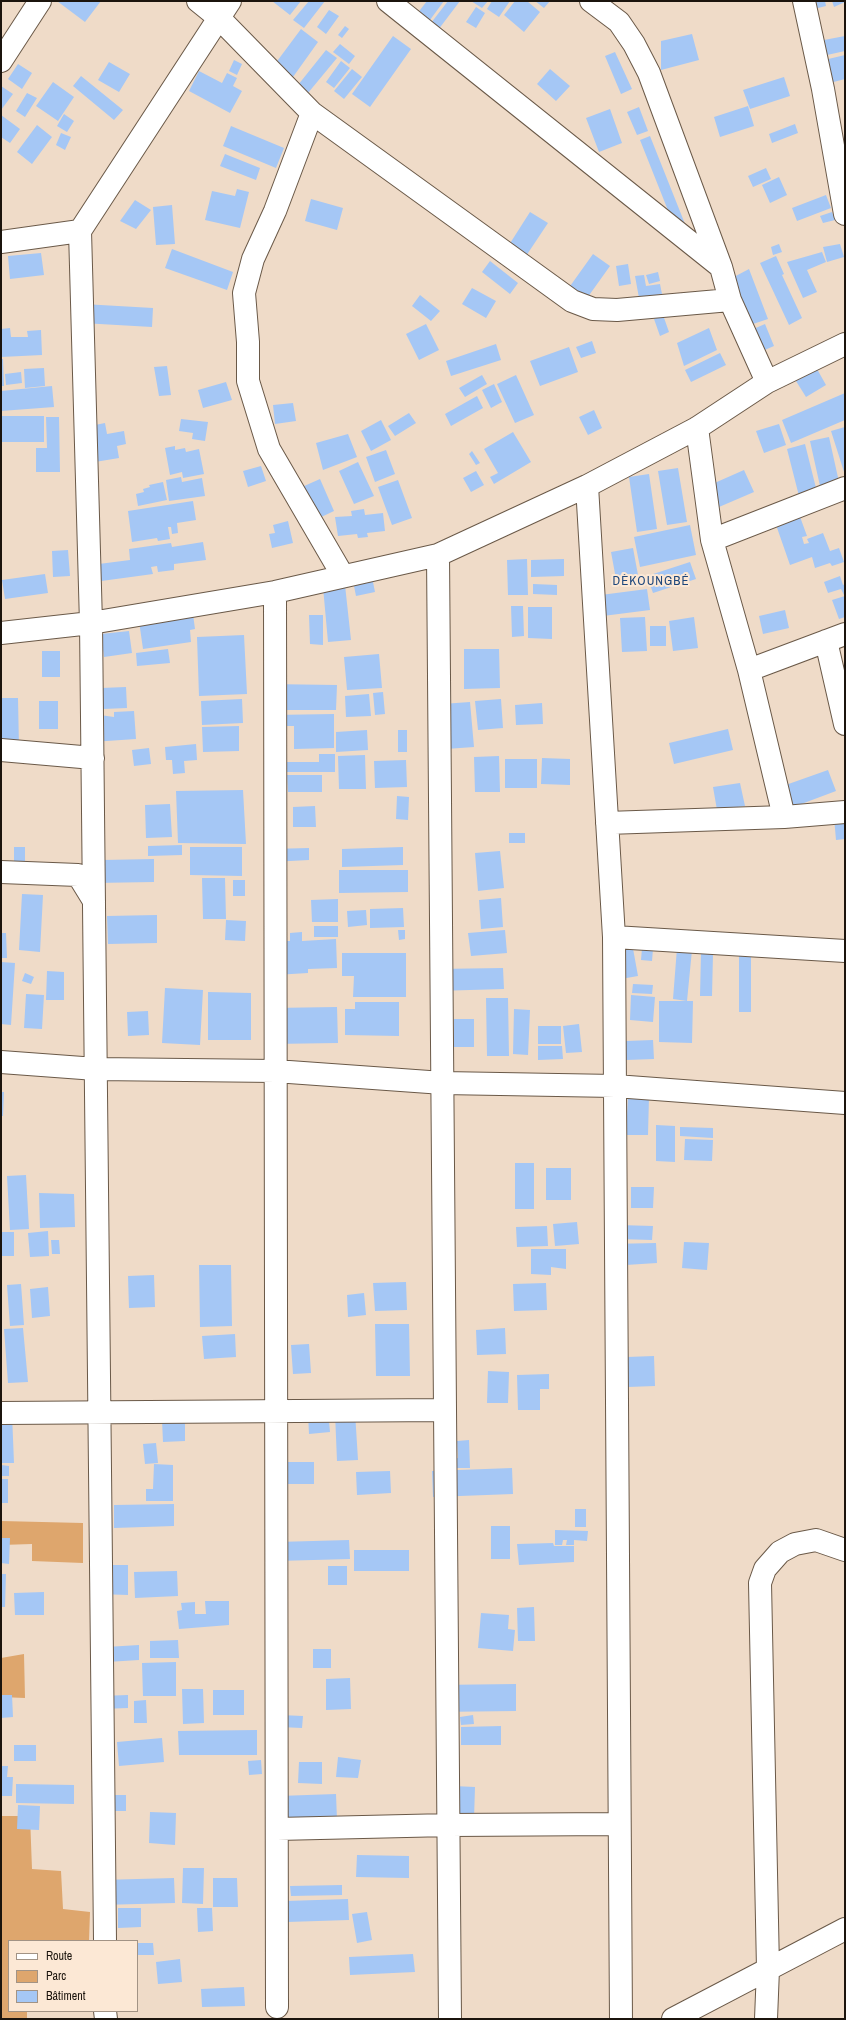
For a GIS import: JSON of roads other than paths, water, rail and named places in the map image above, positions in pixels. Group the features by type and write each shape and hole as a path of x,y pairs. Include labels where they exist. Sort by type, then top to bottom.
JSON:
{"street":[{"path":"1,61 40,1"},
{"path":"198,1 225,9 312,113 572,301 593,308 617,310 730,300"},
{"path":"388,1 721,266"},
{"path":"591,1 619,22 634,44 648,73 721,266 730,300 767,382"},
{"path":"804,1 823,89 845,214"},
{"path":"105,1940 93,758 91,623 80,231 225,9"},
{"path":"312,113 275,211 253,259 244,293 248,342 248,381 269,449 343,576"},
{"path":"1,242 80,231"},
{"path":"1,633 91,623 275,592 438,555 587,486 697,428 767,382 845,344"},
{"path":"697,428 712,540 749,670 784,817"},
{"path":"587,486 614,937 621,2019"},
{"path":"712,540 845,488"},
{"path":"438,555 450,2019"},
{"path":"275,592 277,2007"},
{"path":"749,670 836,637 845,724"},
{"path":"1,750 93,758"},
{"path":"607,823 784,817 845,812"},
{"path":"1,872 78,874 94,901"},
{"path":"614,937 845,951"},
{"path":"1,1062 96,1069 275,1071 443,1083 615,1086 845,1103"},
{"path":"1,1413 445,1410"},
{"path":"766,2019 768,1969 760,1583 765,1568 780,1552 795,1544 816,1540 845,1550"},
{"path":"277,1829 449,1825 619,1824"},
{"path":"673,2019 845,1929"}],"district":[{"name":"DÈKOUNGBÉ","path":"651,582"}]}
